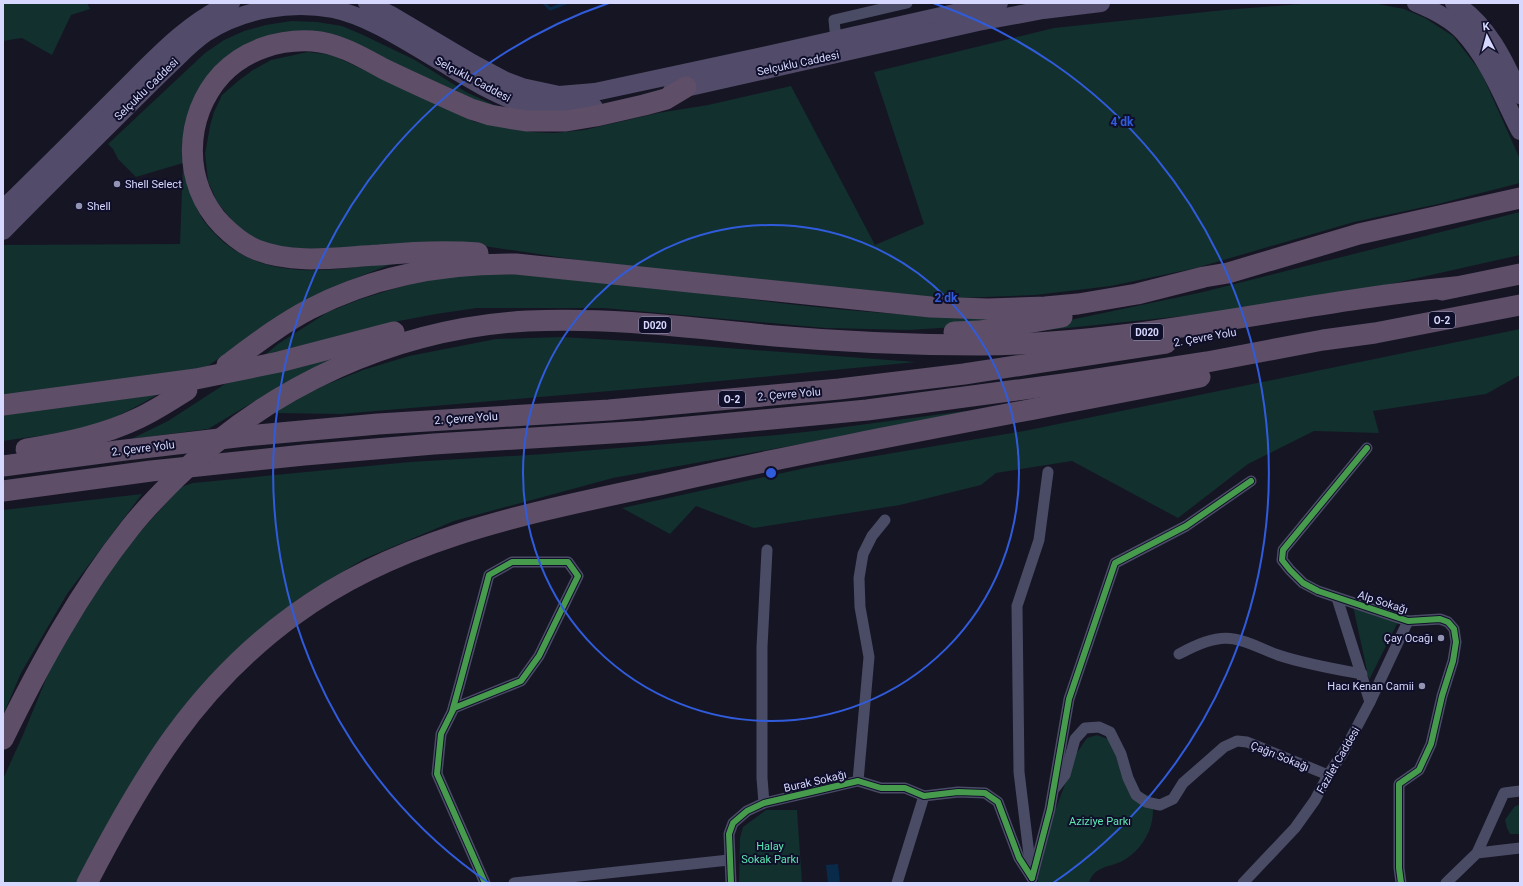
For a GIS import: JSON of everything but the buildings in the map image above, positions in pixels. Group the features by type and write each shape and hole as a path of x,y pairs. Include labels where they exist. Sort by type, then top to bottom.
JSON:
{"highway":[{"path":"552,268 516,259 460,252 418,252 337,258 287,258 254,249 228,231 213,215 201,194 195,176 192,158 192,138 198,115 214,84 222,74 234,64 262,48 279,43 296,41 314,41 345,49 471,109 490,116 526,122 566,121 596,116 666,99 686,87"},
{"path":"836,341 884,334 934,334 980,331 1028,323 1189,290 1228,273 1359,234 1520,198"},
{"path":"227,365 276,330 338,295 396,276 456,266 516,264 896,304 961,309 1045,307 1106,300 1137,294 1204,277 1228,273"},
{"name":"2. Çevre Yolu","path":"3,466 245,436 378,424 609,410 899,382 1087,356 1188,340 1359,309 1510,276"},
{"name":"D020","path":"474,327 529,321 590,321 665,325 836,341 980,345 1014,344 1111,336 1169,329 1388,294 1455,287"},
{"name":"O-2","path":"3,491 151,471 312,454 434,444 645,431 867,410 1078,382 1206,362 1323,340 1375,333 1514,306"},
{"path":"3,405 196,379 279,362 412,329 474,327"},
{"path":"3,739 43,661 78,602 112,550 133,524 198,457 255,412 318,376 380,350 438,334 474,327"},
{"path":"87,883 122,817 172,737 229,669 294,614 361,573 393,559 464,532 567,505 752,464 1270,363 1310,353 1375,333"},
{"path":"3,453 74,441 104,432 138,418 187,390"}],"main road":[{"name":"Selçuklu Caddesi","path":"3,209 128,85 183,33 200,19 231,3"},
{"name":"Selçuklu Caddesi","path":"367,3 391,15 472,63 506,81 522,87 559,95 594,92 999,3"},
{"name":"Selçuklu Caddesi","path":"3,231 142,92 206,32 246,14 270,8 293,6 313,7 333,9 352,14 398,37 501,96 519,103 559,110 582,109 653,96 686,87 997,18 1043,10 1101,3"},
{"path":"1416,3 1444,16 1463,31 1483,57 1520,131"},
{"path":"1454,3 1470,15 1484,30 1498,50 1520,95"}],"street":[{"path":"836,40 834,20 907,3"},
{"name":"Alp Sokağı","path":"1367,448 1283,550 1282,560 1303,583 1318,591 1408,621 1440,619 1448,622 1454,629 1456,642 1453,661 1442,696 1431,744 1419,770 1398,784 1399,868 1401,883"},
{"path":"1032,880 1019,772 1017,606 1039,540 1048,472"},
{"path":"1032,880 1050,809 1069,699 1115,564 1186,526 1251,481"},
{"path":"858,781 869,657 860,607 859,578 862,554 872,536 885,520"},
{"path":"764,803 762,778 762,647 768,550"},
{"path":"452,712 489,575 512,562 568,562 578,576 540,656 521,682 454,708 452,712 441,734 437,774 485,883"},
{"path":"1337,598 1370,702"},
{"name":"Fazilet Caddesi","path":"1243,883 1295,828 1315,800 1328,775 1343,753 1370,702 1408,621"},
{"path":"1179,654 1194,646 1218,639 1234,638 1278,655 1362,674"},
{"name":"Çağrı Sokağı","path":"1053,790 1065,775 1075,738 1085,728 1099,727 1110,732 1113,736 1136,795 1146,802 1160,805 1173,799 1183,783 1224,747 1238,741 1247,742 1328,775"},
{"name":"Burak Sokağı","path":"729,860 729,834 733,823 747,811 764,803 858,781 881,788 905,788 924,796 958,792 985,793 998,802 1019,858 1032,880"},
{"path":"1446,883 1477,853 1504,793 1520,791"},
{"path":"897,883 924,796"},
{"path":"1477,853 1520,848"},
{"path":"514,883 729,860 731,883"}],"green space":[{"path":"3,3 87,3 90,9 71,15 52,55 22,38 3,41"},
{"path":"1302,4 1378,4 1404,9 1425,18 1453,36 1481,72 1520,159 1520,183 1438,204 1354,222 1196,268 1111,286 1035,295 932,299 605,264 477,245 311,253 282,249 246,235 217,202 208,181 205,154 214,112 222,95 253,70 271,60 308,52 332,55 475,122 532,132 554,133 584,130 658,113 708,105 791,86 875,245 924,224 874,72 1054,28 1224,10"},
{"path":"291,21 317,22 342,26 415,60 466,92 516,115 300,35 205,90 195,198 199,214 218,237 237,252 259,262 281,268 329,270 400,261 350,280 295,306 202,370 3,400 3,246 180,244 183,163 136,177 118,159 113,149 108,144 205,53 224,40 244,31 266,25"},
{"path":"1520,212 1520,255 1364,290 1203,314 1028,332 1027,329 1203,292"},
{"path":"526,274 890,314 970,317 1010,316 956,327 909,330 825,328 604,308 477,308 399,321 348,338 260,359 278,344 328,312 361,299 425,280 465,275"},
{"path":"1520,329 1520,375 1486,394 1373,411 1379,433 1314,431 1248,464 1178,518 1072,461 996,473 981,485 900,505 754,528 696,506 670,534 622,508 810,467 1024,431"},
{"path":"562,337 916,362 668,386 341,414 274,413 315,389 363,370 409,356 496,339"},
{"path":"360,348 284,384 208,429 131,439 168,421 225,384"},
{"path":"164,391 106,421 55,433 3,441 3,414"},
{"path":"965,411 966,414 613,478 454,521 364,559 301,597 238,650 79,883 3,883 3,779 58,650 128,545 181,487 193,483 410,462 545,454 777,435"},
{"path":"142,494 67,594 21,673 3,715 3,510"},
{"path":"1353,606 1398,622 1369,680"},
{"name":"Aziziye Parkı","path":"1097,735 1108,739 1115,746 1117,760 1123,773 1135,791 1151,796 1153,815 1148,832 1144,841 1132,855 1119,863 1099,870 1091,877 1089,883 1038,883 1038,877 1051,822 1076,754 1087,738"},
{"path":"1520,804 1520,834 1510,834 1505,820 1514,807"},
{"name":"Halay Sokak Parkı","path":"766,810 797,810 802,883 739,883 740,838 743,827"}],"water":[{"path":"838,864 840,883 828,883 826,865"}],"waterway":[{"path":"544,3 550,9 566,3"}],"cycle path":[{"path":"1367,448 1283,550 1282,560 1303,583 1318,591 1408,621 1440,619 1448,622 1454,629 1456,642 1453,661 1442,696 1431,744 1419,770 1399,784 1399,868 1401,883"},
{"path":"1032,878 1050,809 1069,699 1115,563 1186,526 1251,481"},
{"path":"452,712 454,708 521,681 539,656 578,576 568,562 512,562 489,575 452,712 441,734 437,774 485,883"},
{"path":"731,883 729,834 733,823 747,811 764,803 858,781 881,788 905,788 924,796 958,792 985,793 998,802 1019,858 1032,878"}],"place":[{"name":"Shell Select","path":"117,184"},
{"name":"Shell","path":"79,206"},
{"name":"Çay Ocağı","path":"1441,638"},
{"name":"Hacı Kenan Camii","path":"1422,686"}]}
